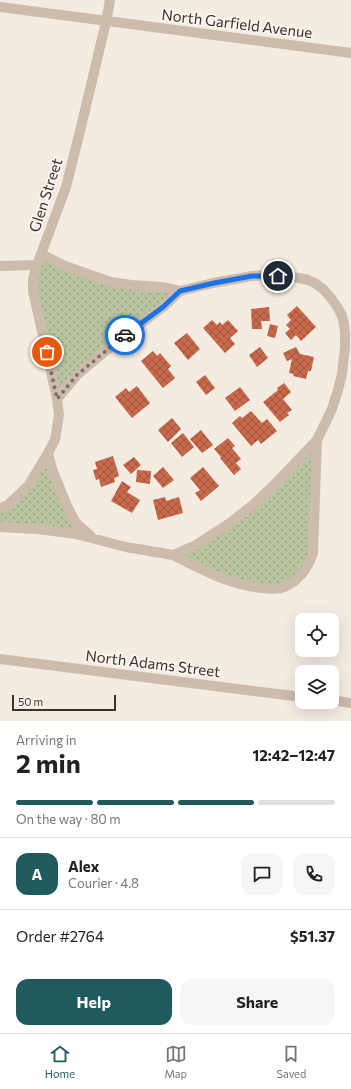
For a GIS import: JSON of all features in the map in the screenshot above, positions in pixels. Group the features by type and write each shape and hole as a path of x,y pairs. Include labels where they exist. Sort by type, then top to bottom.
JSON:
{"street":[{"name":"Glen Street","path":"48,453 55,440 59,415 57,399 33,291 33,279 66,187 110,0"},
{"name":"North Garfield Avenue","path":"0,7 351,53"},
{"path":"41,254 65,266 111,282 162,287 180,291 252,276 268,275 299,278 315,283 324,290 332,298 342,316 345,334 342,374 332,409 317,440 254,504 230,523 196,545 173,555"},
{"path":"0,266 37,265"},
{"path":"57,399 77,375 120,338 163,307 180,291"},
{"path":"0,527 38,529 76,534 126,547 173,555 236,584 257,588 284,588 304,571 310,562 313,553 317,440"},
{"path":"0,509 8,504 28,486 48,453"},
{"path":"48,453 52,469 67,506 76,523 95,539"},
{"name":"North Adams Street","path":"0,659 295,696"},
{"path":"339,701 351,703"}],"green space":[{"path":"41,254 111,282 180,291 120,339 57,399 33,291"},
{"path":"317,440 314,542 295,581 257,588 173,555 230,523"},
{"path":"48,453 67,506 95,539 0,527 0,509 9,504"}],"building":[{"path":"297,306 316,327 301,341 296,335 291,340 285,333 290,329 286,325 291,320 287,315"},
{"path":"269,307 270,321 261,321 262,329 252,329 251,309"},
{"path":"212,320 217,325 220,322 222,325 228,320 238,331 230,338 235,344 225,353 203,328"},
{"path":"270,324 278,326 275,338 267,336"},
{"path":"187,333 200,349 188,360 174,343"},
{"path":"260,347 268,358 257,367 249,355"},
{"path":"296,347 300,354 314,357 311,371 308,371 306,379 293,376 294,374 289,373 292,359 287,361 283,353"},
{"path":"153,351 157,356 160,353 171,366 168,369 175,378 163,388 141,361"},
{"path":"205,375 215,388 206,395 196,382"},
{"path":"284,383 291,392 283,399 292,410 287,413 289,415 280,422 263,402"},
{"path":"137,386 150,403 132,418 115,397 126,388 129,392"},
{"path":"240,387 250,400 235,411 225,398"},
{"path":"251,411 262,423 267,419 277,431 261,444 258,440 251,446 232,423 240,416 242,418"},
{"path":"172,418 181,429 168,442 158,430"},
{"path":"201,430 213,445 202,453 190,439"},
{"path":"183,433 194,447 182,457 171,443"},
{"path":"228,438 235,446 232,448 241,459 236,463 241,469 234,475 214,449"},
{"path":"113,456 119,476 114,478 115,482 101,487 99,479 96,480 93,470 97,469 95,462"},
{"path":"134,457 141,465 131,474 123,465"},
{"path":"163,467 174,480 163,488 153,476"},
{"path":"203,467 219,486 201,501 195,493 200,490 190,478"},
{"path":"137,470 151,471 150,484 136,482"},
{"path":"122,481 131,487 127,492 140,500 132,513 111,501"},
{"path":"165,497 166,501 179,497 183,513 158,520 153,500"}],"way so far":[{"path":"47,352 57,399 77,375 125,335"}],"route":[{"path":"125,335 163,307 180,291 252,276 278,276"}]}
